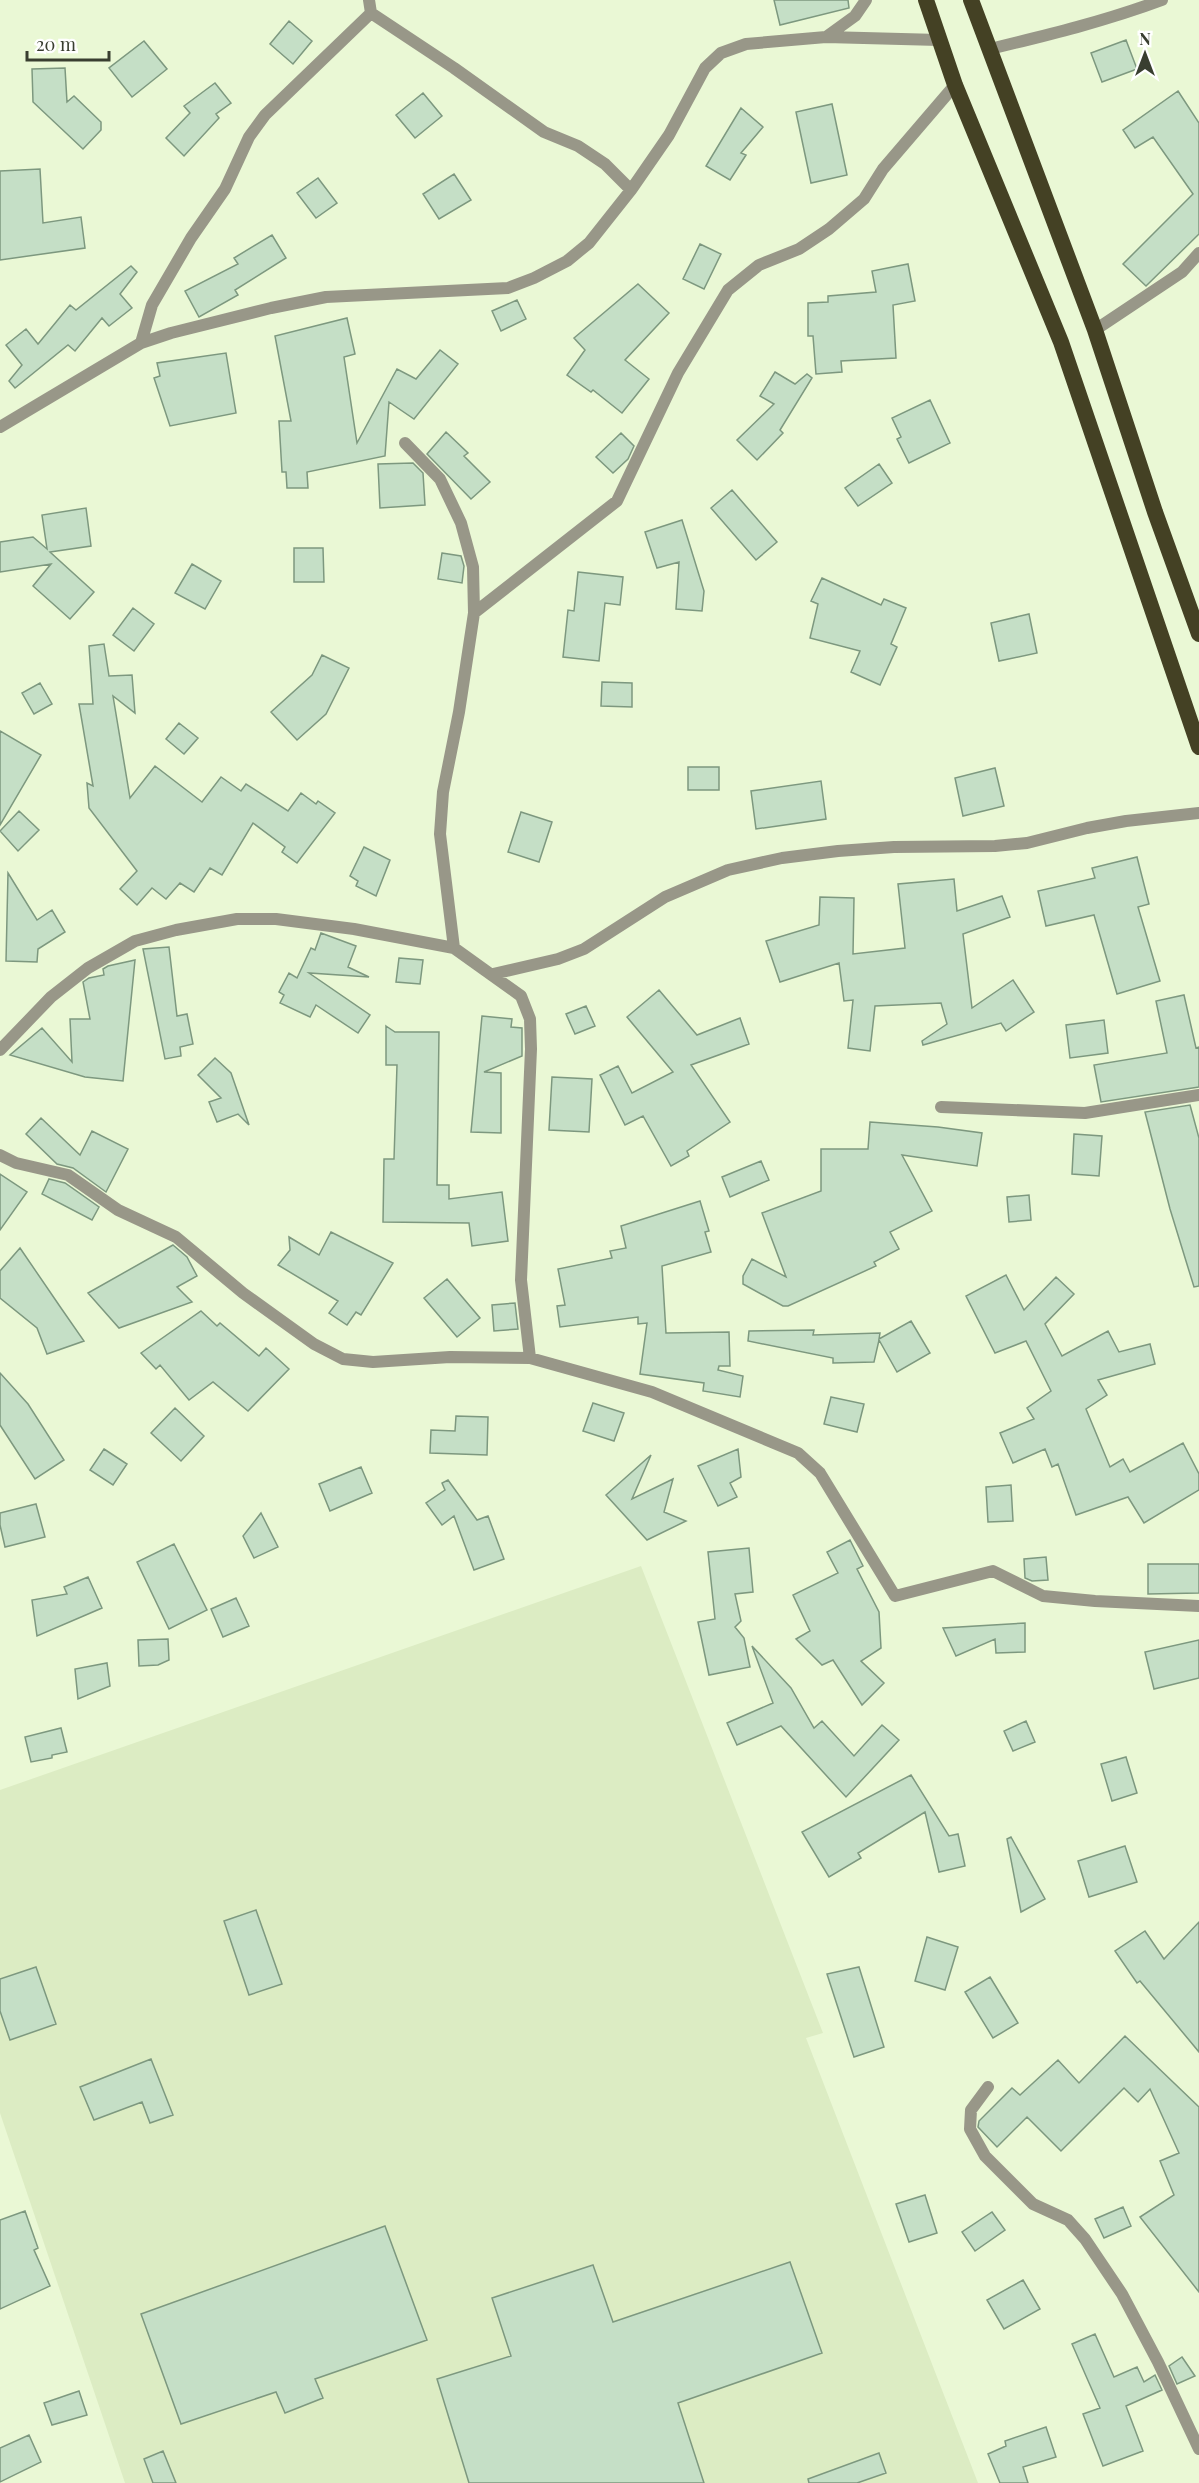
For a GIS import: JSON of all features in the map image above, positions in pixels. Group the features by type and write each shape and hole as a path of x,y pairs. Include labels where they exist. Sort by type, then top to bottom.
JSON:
{"highway":[{"path":"926,0 955,85 1061,342 1199,747"},
{"path":"971,0 1095,330 1155,512 1199,634"}],"street":[{"path":"826,37 855,16 866,0"},
{"path":"990,49 1126,14 1162,0"},
{"path":"141,343 152,305 191,237 225,189 249,137 265,115 370,6 544,132 578,146 605,164 631,190"},
{"path":"0,427 141,343 249,313 326,297 508,288 534,278 559,265 589,243 631,190 669,135 705,68 721,53 746,44 826,37 939,40"},
{"path":"474,613 617,501 678,372 728,290 759,265 799,249 829,229 864,199 883,169 955,85"},
{"path":"1095,330 1182,272 1199,253"},
{"path":"405,442 440,479 461,523 473,567 474,613 459,712 443,792 441,834 454,948"},
{"path":"493,974 558,959 584,949 665,897 728,870 782,858 838,851 1028,843 1126,821 1199,813"},
{"path":"0,1050 51,997 88,968 135,941 176,930 237,919 276,919 354,929 454,948 521,996 530,1019 531,1049 520,1280 530,1358"},
{"path":"941,1107 1085,1113 1199,1095"},
{"path":"0,1155 16,1163 68,1175 118,1210 176,1238 243,1293 314,1344 343,1359 373,1362 450,1358 530,1358 652,1392 798,1453 820,1473 895,1596 993,1571 1043,1596 1199,1606"},
{"path":"988,2087 971,2110 970,2129 985,2156 1033,2204 1068,2220 1085,2239 1122,2294 1158,2362 1199,2449"}],"shaded area":[{"path":"641,1566 823,2033 806,2038 978,2483 125,2483 0,2113 0,1790"}],"building":[{"path":"774,0 848,0 849,8 780,25"},
{"path":"289,21 312,41 293,64 270,44"},
{"path":"1126,40 1137,69 1102,82 1091,53"},
{"path":"144,41 167,69 132,97 109,68"},
{"path":"65,68 67,102 74,96 101,122 101,130 83,149 33,102 32,69"},
{"path":"215,83 231,103 216,114 219,118 184,156 166,138 190,113 184,106"},
{"path":"1178,91 1199,123 1199,234 1146,286 1123,264 1193,194 1153,137 1135,148 1123,130"},
{"path":"423,93 442,116 415,138 396,115"},
{"path":"832,104 847,175 811,183 796,112"},
{"path":"741,108 763,127 741,153 746,155 730,180 706,166"},
{"path":"40,169 43,223 81,217 85,248 0,260 0,171"},
{"path":"454,174 471,200 439,219 423,194"},
{"path":"318,178 337,203 316,218 297,193"},
{"path":"272,235 286,258 235,290 238,295 199,317 185,291 238,264 234,258"},
{"path":"700,244 721,254 704,289 683,279"},
{"path":"908,264 915,301 893,305 896,358 841,361 842,372 816,374 813,336 808,336 808,303 828,302 828,296 876,292 872,271"},
{"path":"131,266 137,272 120,294 132,308 109,326 102,318 75,351 68,345 15,388 9,381 22,365 6,345 26,329 38,344 70,305 76,310"},
{"path":"638,284 669,313 625,360 649,379 622,413 593,390 591,392 567,375 585,350 574,338"},
{"path":"517,300 526,319 501,331 492,311"},
{"path":"347,318 355,354 344,357 357,443 397,369 416,379 440,350 458,364 414,419 389,402 385,456 307,472 308,488 287,488 286,472 282,472 279,421 291,421 275,336"},
{"path":"226,353 236,413 170,426 154,378 160,376 157,363"},
{"path":"775,372 795,384 807,374 812,378 780,430 783,433 757,460 737,440 774,404 760,396"},
{"path":"930,400 950,443 909,463 897,439 901,437 892,418"},
{"path":"446,432 468,453 464,456 490,482 471,499 427,454"},
{"path":"621,433 634,446 628,459 613,473 596,457"},
{"path":"413,463 423,473 425,505 380,508 378,464"},
{"path":"879,464 892,483 858,506 845,488"},
{"path":"732,490 777,542 756,560 711,508"},
{"path":"86,508 91,546 50,552 94,592 70,619 33,586 51,564 0,572 0,542 33,537 47,549 42,515"},
{"path":"682,520 704,591 702,611 676,609 679,562 657,568 645,532"},
{"path":"294,548 323,548 324,582 294,582"},
{"path":"442,553 461,556 464,566 462,583 438,579"},
{"path":"192,564 221,581 205,609 175,593"},
{"path":"578,572 623,577 620,605 605,603 599,661 563,657 568,610 574,611"},
{"path":"822,578 881,605 884,599 906,608 891,644 897,647 880,685 851,672 860,651 810,638 818,604 811,601"},
{"path":"133,608 154,624 134,651 113,635"},
{"path":"1029,614 1037,653 999,661 991,623"},
{"path":"104,644 109,676 132,675 135,713 113,696 130,798 155,766 202,802 221,777 241,791 246,784 288,811 301,793 316,804 318,801 335,813 297,863 282,852 285,847 253,823 222,875 210,868 194,892 180,883 166,899 152,888 137,905 120,889 137,871 89,808 87,783 93,786 79,704 93,704 89,646"},
{"path":"322,655 349,668 326,714 297,740 271,712 312,675"},
{"path":"602,682 632,683 632,707 601,706"},
{"path":"40,683 52,704 34,714 22,693"},
{"path":"179,723 198,738 184,754 166,739"},
{"path":"0,731 41,755 0,825"},
{"path":"688,767 719,767 719,790 688,790"},
{"path":"995,768 1004,806 963,816 955,778"},
{"path":"821,781 826,819 756,829 751,791"},
{"path":"19,811 39,830 18,851 0,831"},
{"path":"521,812 552,822 539,862 508,852"},
{"path":"364,847 390,860 376,896 356,886 358,881 350,876"},
{"path":"1137,857 1149,904 1138,907 1160,981 1117,994 1094,915 1046,926 1038,891 1095,878 1092,868"},
{"path":"8,873 37,920 52,910 65,932 38,949 37,962 6,961"},
{"path":"954,879 957,911 1002,896 1010,917 963,934 972,1008 1013,980 1034,1012 1006,1031 1001,1023 923,1045 922,1041 947,1024 941,1003 875,1006 870,1051 848,1048 853,1000 844,1001 839,963 780,982 766,941 819,925 820,897 854,898 853,954 905,948 898,884"},
{"path":"321,933 356,946 348,967 369,977 309,973 370,1015 358,1033 316,1005 310,1017 280,1003 284,995 279,992 289,973 297,978 311,948 315,950"},
{"path":"169,947 177,1016 187,1014 193,1044 180,1047 181,1056 165,1059 143,949"},
{"path":"399,958 423,960 420,984 396,982"},
{"path":"135,960 123,1081 85,1077 10,1055 42,1028 72,1062 70,1019 90,1019 83,982 89,978 104,975 103,969 108,966"},
{"path":"659,990 697,1035 740,1018 749,1044 691,1065 730,1122 687,1151 689,1156 671,1166 643,1116 625,1125 600,1075 618,1066 632,1093 673,1072 627,1017"},
{"path":"1184,995 1196,1048 1199,1047 1199,1087 1101,1102 1094,1065 1167,1053 1156,1001"},
{"path":"586,1006 595,1026 575,1034 566,1014"},
{"path":"482,1016 512,1019 511,1027 522,1028 522,1056 484,1072 501,1073 501,1133 471,1132"},
{"path":"1104,1020 1108,1053 1070,1058 1066,1025"},
{"path":"386,1026 395,1032 439,1032 437,1185 449,1185 449,1199 502,1192 508,1241 472,1246 469,1223 383,1222 384,1159 394,1159 397,1065 386,1065"},
{"path":"215,1058 231,1073 249,1125 238,1114 217,1122 209,1102 221,1098 198,1075"},
{"path":"552,1077 592,1079 589,1132 549,1130"},
{"path":"1190,1105 1199,1138 1199,1286 1194,1287 1170,1209 1145,1112"},
{"path":"41,1118 80,1155 92,1131 128,1149 106,1192 73,1168 57,1164 26,1134"},
{"path":"870,1122 982,1133 977,1166 902,1155 932,1211 890,1232 899,1249 874,1262 876,1266 788,1306 783,1306 743,1284 743,1276 752,1259 786,1277 762,1213 821,1191 821,1149 868,1149"},
{"path":"1074,1134 1102,1136 1099,1176 1072,1174"},
{"path":"761,1161 769,1180 730,1197 722,1177"},
{"path":"0,1174 27,1192 0,1230"},
{"path":"49,1179 65,1183 99,1207 92,1220 42,1194"},
{"path":"1029,1195 1031,1220 1009,1222 1007,1197"},
{"path":"700,1201 709,1231 705,1232 711,1252 662,1266 666,1333 729,1332 730,1366 719,1366 718,1370 743,1376 740,1397 703,1391 704,1383 640,1374 647,1323 638,1324 638,1317 560,1327 557,1306 565,1305 558,1269 612,1258 610,1251 626,1248 621,1226"},
{"path":"331,1232 393,1263 361,1315 356,1312 347,1325 329,1313 338,1301 278,1265 290,1250 289,1237 319,1255"},
{"path":"173,1245 187,1257 197,1276 177,1287 192,1302 119,1328 88,1293"},
{"path":"20,1248 84,1341 47,1354 37,1328 0,1298 0,1271"},
{"path":"1006,1275 1024,1310 1056,1277 1074,1294 1045,1324 1062,1356 1108,1331 1119,1352 1150,1344 1155,1364 1098,1380 1107,1395 1086,1409 1110,1467 1123,1459 1130,1472 1183,1443 1199,1474 1199,1490 1144,1523 1128,1497 1076,1515 1058,1464 1052,1467 1045,1449 1013,1463 1000,1433 1034,1419 1027,1408 1051,1391 1026,1341 995,1353 966,1296"},
{"path":"447,1279 480,1318 457,1337 424,1298"},
{"path":"515,1303 518,1329 494,1331 492,1305"},
{"path":"201,1311 217,1326 220,1323 259,1356 266,1348 289,1369 248,1411 213,1382 189,1400 160,1365 156,1369 141,1353"},
{"path":"911,1321 930,1353 897,1372 879,1340 874,1362 833,1363 833,1358 748,1341 749,1331 814,1330 813,1335 880,1333 879,1339"},
{"path":"0,1373 28,1404 64,1460 35,1479 0,1425"},
{"path":"831,1397 864,1404 857,1432 824,1424"},
{"path":"593,1403 624,1413 614,1441 583,1431"},
{"path":"175,1408 204,1436 181,1461 151,1433"},
{"path":"456,1416 488,1417 487,1455 430,1453 431,1430 455,1431"},
{"path":"104,1449 127,1464 113,1485 90,1470"},
{"path":"738,1449 741,1477 730,1483 737,1497 718,1506 698,1466"},
{"path":"651,1455 632,1499 673,1479 664,1512 686,1521 647,1540 606,1495"},
{"path":"361,1467 372,1493 330,1511 319,1484"},
{"path":"448,1480 477,1520 488,1516 504,1559 474,1570 454,1516 442,1525 426,1503 445,1490 442,1483"},
{"path":"1011,1485 1013,1521 988,1522 986,1487"},
{"path":"36,1504 45,1537 5,1547 0,1513"},
{"path":"261,1513 278,1547 254,1558 243,1536"},
{"path":"850,1540 863,1566 857,1569 879,1612 881,1648 861,1661 884,1683 862,1705 833,1660 822,1665 796,1639 810,1631 793,1595 838,1573 827,1552"},
{"path":"174,1544 207,1610 169,1629 137,1562"},
{"path":"749,1548 753,1592 735,1594 741,1621 735,1627 744,1638 750,1667 709,1675 698,1622 715,1619 708,1552"},
{"path":"1046,1557 1048,1580 1032,1581 1025,1578 1024,1559"},
{"path":"1148,1564 1199,1564 1199,1593 1148,1594"},
{"path":"88,1577 102,1608 37,1636 32,1600 67,1594 64,1587"},
{"path":"236,1598 249,1626 223,1637 211,1609"},
{"path":"1025,1623 1025,1652 996,1653 995,1639 956,1656 943,1628"},
{"path":"168,1639 169,1660 158,1665 139,1666 138,1640"},
{"path":"1199,1640 1199,1678 1154,1689 1145,1652"},
{"path":"752,1646 791,1688 814,1728 822,1721 854,1756 882,1725 899,1740 846,1797 781,1726 737,1745 727,1723 773,1703"},
{"path":"107,1663 110,1686 78,1699 75,1669"},
{"path":"1026,1721 1035,1742 1013,1751 1004,1731"},
{"path":"61,1728 67,1752 31,1762 25,1737"},
{"path":"1126,1757 1137,1793 1112,1801 1101,1764"},
{"path":"911,1775 949,1836 958,1834 965,1866 939,1872 925,1812 858,1853 861,1858 829,1877 802,1832"},
{"path":"1011,1837 1045,1899 1021,1912 1007,1839"},
{"path":"1125,1846 1137,1882 1089,1897 1078,1861"},
{"path":"256,1910 282,1984 249,1995 224,1921"},
{"path":"1199,1922 1199,2052 1140,1981 1137,1983 1115,1951 1145,1931 1164,1959"},
{"path":"927,1937 958,1947 945,1990 915,1981"},
{"path":"36,1967 56,2024 10,2040 0,2011 0,1979"},
{"path":"859,1967 884,2047 854,2057 827,1974"},
{"path":"990,1977 1018,2023 993,2038 965,1992"},
{"path":"1125,2036 1199,2107 1199,2292 1140,2217 1174,2195 1160,2161 1179,2153 1150,2089 1138,2102 1124,2088 1061,2151 1027,2117 997,2147 978,2127 979,2121 1012,2088 1020,2095 1058,2060 1079,2083"},
{"path":"151,2059 173,2115 150,2123 142,2102 94,2120 80,2087"},
{"path":"925,2195 937,2233 909,2242 896,2204"},
{"path":"1123,2207 1131,2226 1104,2238 1095,2219"},
{"path":"25,2211 38,2248 34,2250 50,2286 0,2309 0,2220"},
{"path":"992,2212 1005,2230 975,2251 962,2232"},
{"path":"385,2226 427,2340 315,2379 323,2398 285,2413 276,2392 181,2424 141,2314"},
{"path":"790,2262 822,2353 678,2403 704,2483 469,2483 437,2379 511,2356 492,2298 593,2265 613,2322"},
{"path":"1023,2280 1040,2309 1004,2329 987,2300"},
{"path":"1095,2334 1114,2377 1137,2367 1144,2382 1155,2375 1162,2390 1126,2406 1143,2451 1103,2466 1083,2414 1100,2408 1072,2344"},
{"path":"1182,2357 1195,2376 1177,2384 1169,2366"},
{"path":"79,2391 87,2415 52,2425 44,2403"},
{"path":"1046,2427 1056,2457 1023,2467 1028,2483 1000,2483 988,2454 1006,2446 1005,2441"},
{"path":"29,2435 41,2462 0,2482 0,2448"},
{"path":"163,2451 176,2483 153,2483 144,2459"},
{"path":"879,2453 886,2473 857,2483 809,2483 808,2479"}]}
